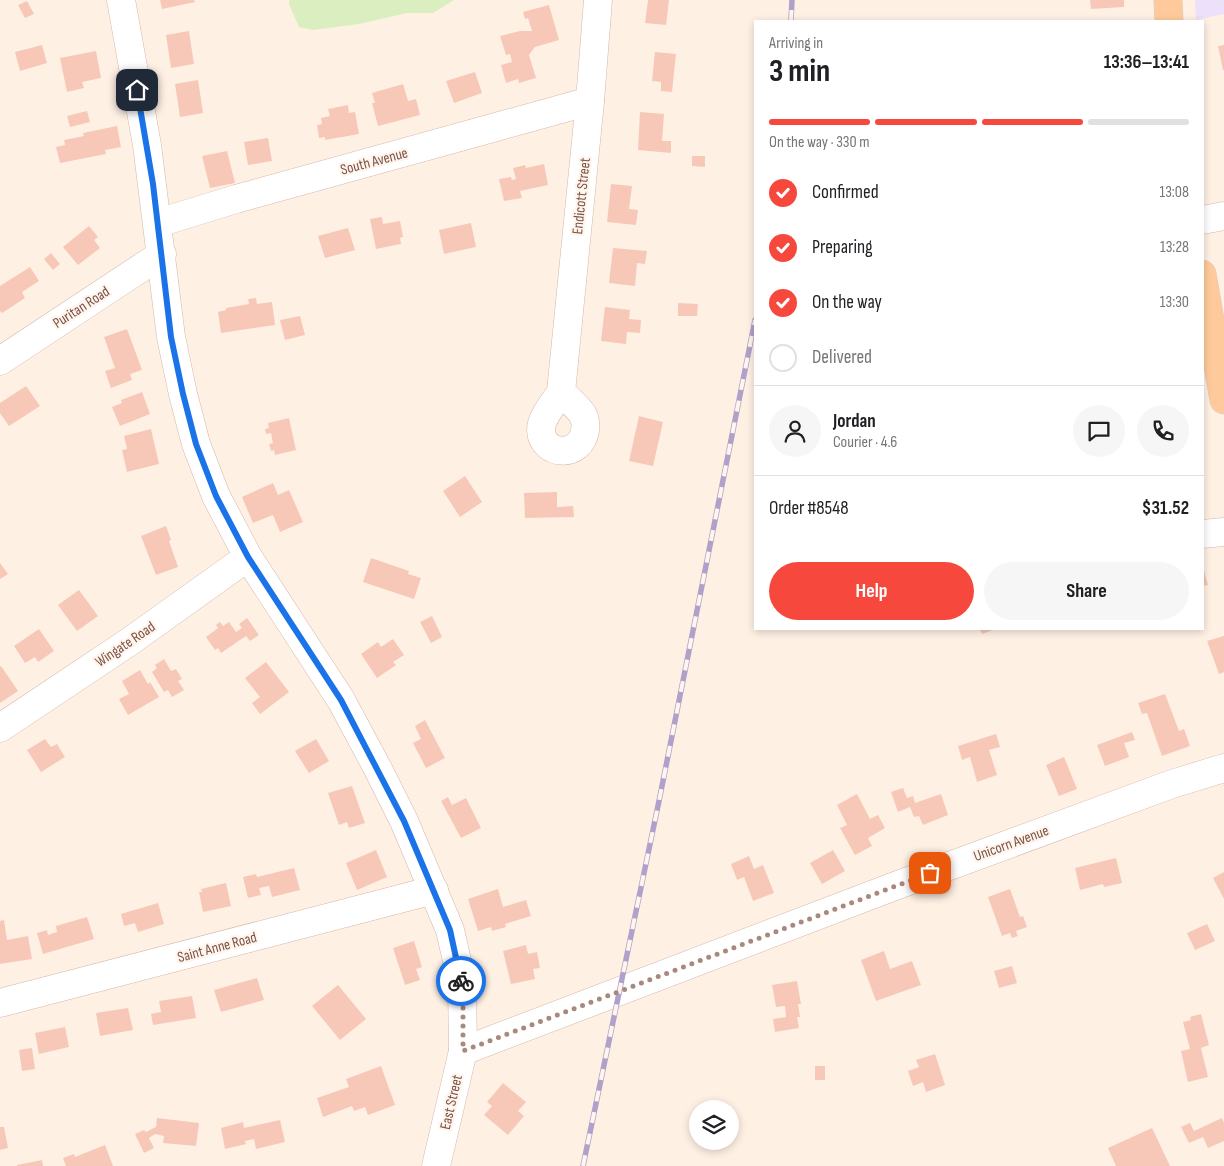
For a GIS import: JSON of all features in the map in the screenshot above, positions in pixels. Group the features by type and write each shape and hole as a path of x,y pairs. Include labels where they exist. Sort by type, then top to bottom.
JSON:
{"main road":[{"path":"1168,0 1169,20"},
{"path":"1204,285 1224,400"}],"street":[{"name":"East Street","path":"121,0 147,145 171,337 196,444 216,496 248,557 341,700 404,821 450,930 462,983 463,1051 436,1166"},
{"name":"Endicott Street","path":"561,392 590,101 598,0"},
{"name":"South Avenue","path":"158,223 236,198 590,101"},
{"path":"1204,220 1224,216"},
{"name":"Puritan Road","path":"0,361 162,254"},
{"path":"1204,534 1224,532"},
{"name":"Wingate Road","path":"0,728 129,642 248,557"},
{"name":"Unicorn Avenue","path":"463,1051 896,886 1172,784 1224,768"},
{"name":"Saint Anne Road","path":"0,1003 434,890"}],"shaded area":[{"path":"1195,0 1224,0 1224,14 1196,20"}],"green space":[{"path":"289,0 454,0 433,13 407,13 359,24 313,30 299,27"}],"building":[{"path":"160,0 194,0 195,2 162,9"},
{"path":"648,0 669,0 666,25 645,23"},
{"path":"1090,0 1124,0 1124,7 1091,9"},
{"path":"27,1 34,14 25,18 18,5"},
{"path":"549,5 559,40 535,47 529,55 536,78 519,83 518,79 506,83 501,65 512,62 510,54 506,55 500,36 520,31 532,31 528,18 525,19 523,12"},
{"path":"189,31 194,64 171,68 166,35"},
{"path":"42,45 47,63 20,71 15,52"},
{"path":"1224,45 1224,70 1223,70 1218,46"},
{"path":"96,51 101,78 82,82 84,88 67,92 60,58"},
{"path":"655,52 676,54 672,92 661,91 661,82 652,81"},
{"path":"475,72 482,93 454,103 446,81"},
{"path":"198,80 203,113 180,117 175,84"},
{"path":"403,84 408,101 416,99 420,115 378,126 372,103 375,103 372,93"},
{"path":"348,105 349,113 355,112 359,134 325,140 325,137 319,138 317,125 322,124 321,118 330,116 328,109"},
{"path":"87,111 90,122 70,127 67,116"},
{"path":"640,112 664,114 662,141 671,141 671,153 638,150"},
{"path":"117,126 121,147 105,150 106,154 60,163 56,147 65,145 64,140 84,136 83,133"},
{"path":"268,138 272,161 248,165 244,142"},
{"path":"227,151 235,183 210,188 202,156"},
{"path":"692,156 705,156 705,167 692,166"},
{"path":"544,164 548,185 520,191 522,198 504,201 499,179 511,177 512,180 516,179 513,168 525,165 526,168"},
{"path":"611,184 632,186 629,209 638,210 636,225 607,222"},
{"path":"382,217 383,224 400,221 403,237 400,238 401,244 376,249 370,219"},
{"path":"471,223 476,247 444,254 439,230"},
{"path":"89,226 98,237 94,240 100,248 78,265 63,247"},
{"path":"348,228 355,250 325,258 318,236"},
{"path":"613,248 647,251 645,264 637,263 635,286 609,283"},
{"path":"51,253 60,264 53,270 44,259"},
{"path":"30,267 39,281 22,292 25,298 2,313 0,311 0,286"},
{"path":"256,298 257,304 272,302 275,325 221,333 218,312 226,310 226,308 249,304 248,299"},
{"path":"678,303 698,304 697,316 678,316"},
{"path":"605,307 630,310 629,319 641,320 640,333 627,332 626,344 601,341"},
{"path":"300,316 305,335 285,340 280,320"},
{"path":"127,329 142,370 130,374 132,380 111,388 105,371 115,368 104,337"},
{"path":"26,386 40,406 9,426 0,413 0,403"},
{"path":"142,392 150,414 120,426 112,407 122,403 121,400"},
{"path":"639,416 663,422 653,466 629,461"},
{"path":"289,418 296,450 275,455 274,450 271,451 269,444 273,443 271,433 266,434 265,429 269,428 268,423"},
{"path":"151,429 159,464 127,472 122,450 127,449 124,436"},
{"path":"465,476 482,502 460,517 443,491"},
{"path":"273,483 278,495 289,490 303,522 280,532 273,515 253,523 242,497"},
{"path":"557,492 557,507 573,506 574,517 525,518 524,493"},
{"path":"166,526 178,567 156,575 141,536"},
{"path":"371,558 409,571 408,574 421,578 414,599 363,582"},
{"path":"0,563 8,574 0,579"},
{"path":"1204,570 1208,585 1204,586"},
{"path":"79,590 98,616 77,631 58,605"},
{"path":"432,616 442,637 431,643 420,622"},
{"path":"247,618 259,635 250,641 246,636 221,653 218,648 215,650 206,637 218,628 216,625 220,622 223,626 229,622 236,632 242,628 239,624"},
{"path":"39,629 54,651 38,662 35,657 25,663 14,646"},
{"path":"980,630 992,630 982,634"},
{"path":"1224,636 1224,672 1219,674 1207,641"},
{"path":"393,639 404,655 393,662 396,665 377,678 361,654 378,642 381,647"},
{"path":"164,659 171,671 176,669 182,679 178,681 184,690 172,697 168,690 164,692 152,672 157,668 155,665"},
{"path":"266,662 289,692 260,714 252,703 260,697 245,678"},
{"path":"0,667 18,691 0,703"},
{"path":"140,670 148,684 150,682 159,697 128,715 119,699 129,694 122,681"},
{"path":"1165,694 1179,731 1184,729 1190,746 1162,756 1147,713 1142,714 1138,703"},
{"path":"425,720 445,758 426,768 413,743 421,739 415,726"},
{"path":"1132,732 1135,740 1124,743 1129,757 1105,766 1097,745"},
{"path":"996,734 1000,747 989,750 997,775 977,782 970,757 962,760 958,746"},
{"path":"45,739 51,747 57,744 65,757 41,772 27,750"},
{"path":"316,739 329,761 309,773 295,751"},
{"path":"1064,757 1077,789 1059,796 1046,765"},
{"path":"352,786 365,823 349,828 347,822 339,825 328,793"},
{"path":"903,788 907,798 913,796 915,803 941,794 948,815 923,825 919,816 914,817 910,807 898,812 891,792"},
{"path":"857,794 870,819 878,815 885,828 868,838 872,846 855,855 840,828 847,825 837,805"},
{"path":"448,797 452,805 466,798 481,828 461,838 441,801"},
{"path":"376,850 387,877 357,890 346,863"},
{"path":"833,850 845,871 822,884 810,863"},
{"path":"749,856 754,869 763,865 774,893 753,901 744,877 737,880 731,864"},
{"path":"1116,858 1122,883 1104,887 1103,884 1080,890 1075,868"},
{"path":"294,868 300,890 272,897 269,886 259,888 261,895 248,898 243,877 256,874 257,877"},
{"path":"1224,872 1224,899 1213,878"},
{"path":"226,883 231,906 203,912 199,892 202,892 201,889"},
{"path":"498,889 503,907 526,900 531,916 505,924 506,927 492,931 491,927 478,931 468,899"},
{"path":"1010,889 1020,917 1023,916 1027,927 1016,931 1018,936 1012,938 1010,933 1002,936 988,897"},
{"path":"158,903 164,924 138,932 135,923 124,926 121,914"},
{"path":"87,917 94,939 43,954 37,933 47,930 48,935 57,932 56,926"},
{"path":"4,920 7,940 28,936 32,959 0,964 0,921"},
{"path":"1207,924 1215,941 1195,950 1187,933"},
{"path":"414,941 422,967 416,969 420,980 405,985 393,948"},
{"path":"526,945 528,954 537,952 540,968 533,969 535,979 511,984 503,951"},
{"path":"884,951 890,969 912,961 921,985 876,1001 861,960"},
{"path":"1012,966 1017,983 999,988 994,971"},
{"path":"257,978 264,1000 221,1012 214,990"},
{"path":"797,981 801,1004 798,1004 800,1017 797,1017 799,1028 775,1032 773,1019 786,1017 785,1006 776,1007 772,985"},
{"path":"338,985 366,1019 340,1040 312,1006"},
{"path":"192,996 196,1018 153,1025 151,1014 161,1012 159,1001"},
{"path":"128,1008 133,1030 100,1036 96,1013"},
{"path":"1201,1014 1209,1045 1201,1048 1208,1077 1188,1082 1181,1051 1190,1049 1183,1022 1191,1020 1190,1017"},
{"path":"65,1027 69,1047 39,1054 35,1033"},
{"path":"32,1048 35,1069 22,1071 19,1050"},
{"path":"935,1054 945,1085 926,1092 923,1082 913,1086 908,1071 919,1067 916,1060"},
{"path":"381,1066 395,1105 368,1115 365,1107 354,1111 352,1106 323,1117 317,1098 349,1087 346,1079"},
{"path":"815,1066 825,1066 825,1080 815,1080"},
{"path":"503,1083 526,1102 518,1111 524,1116 508,1135 484,1115 492,1106 487,1102"},
{"path":"157,1118 199,1123 196,1146 163,1143 164,1136 155,1134 149,1138 154,1148 144,1153 135,1134 144,1130 146,1132 156,1127"},
{"path":"1222,1118 1224,1123 1224,1141 1208,1148 1203,1137 1189,1143 1181,1127 1190,1123 1194,1131"},
{"path":"280,1120 285,1142 256,1149 254,1139 245,1141 246,1144 225,1149 221,1128 243,1122 244,1128"},
{"path":"0,1127 4,1127 8,1148 0,1150"},
{"path":"1152,1128 1170,1166 1116,1166 1108,1148"},
{"path":"105,1145 113,1166 66,1166 63,1158 74,1154 75,1157"},
{"path":"42,1160 43,1166 17,1166 17,1165"}],"railway":[{"path":"791,20 792,0"},
{"path":"583,1166 659,801 754,325"}],"way so far":[{"path":"461,981 463,1051 930,873"}],"route":[{"path":"137,90 153,184 171,337 196,444 216,496 248,557 341,700 404,821 450,930 461,981"}]}
